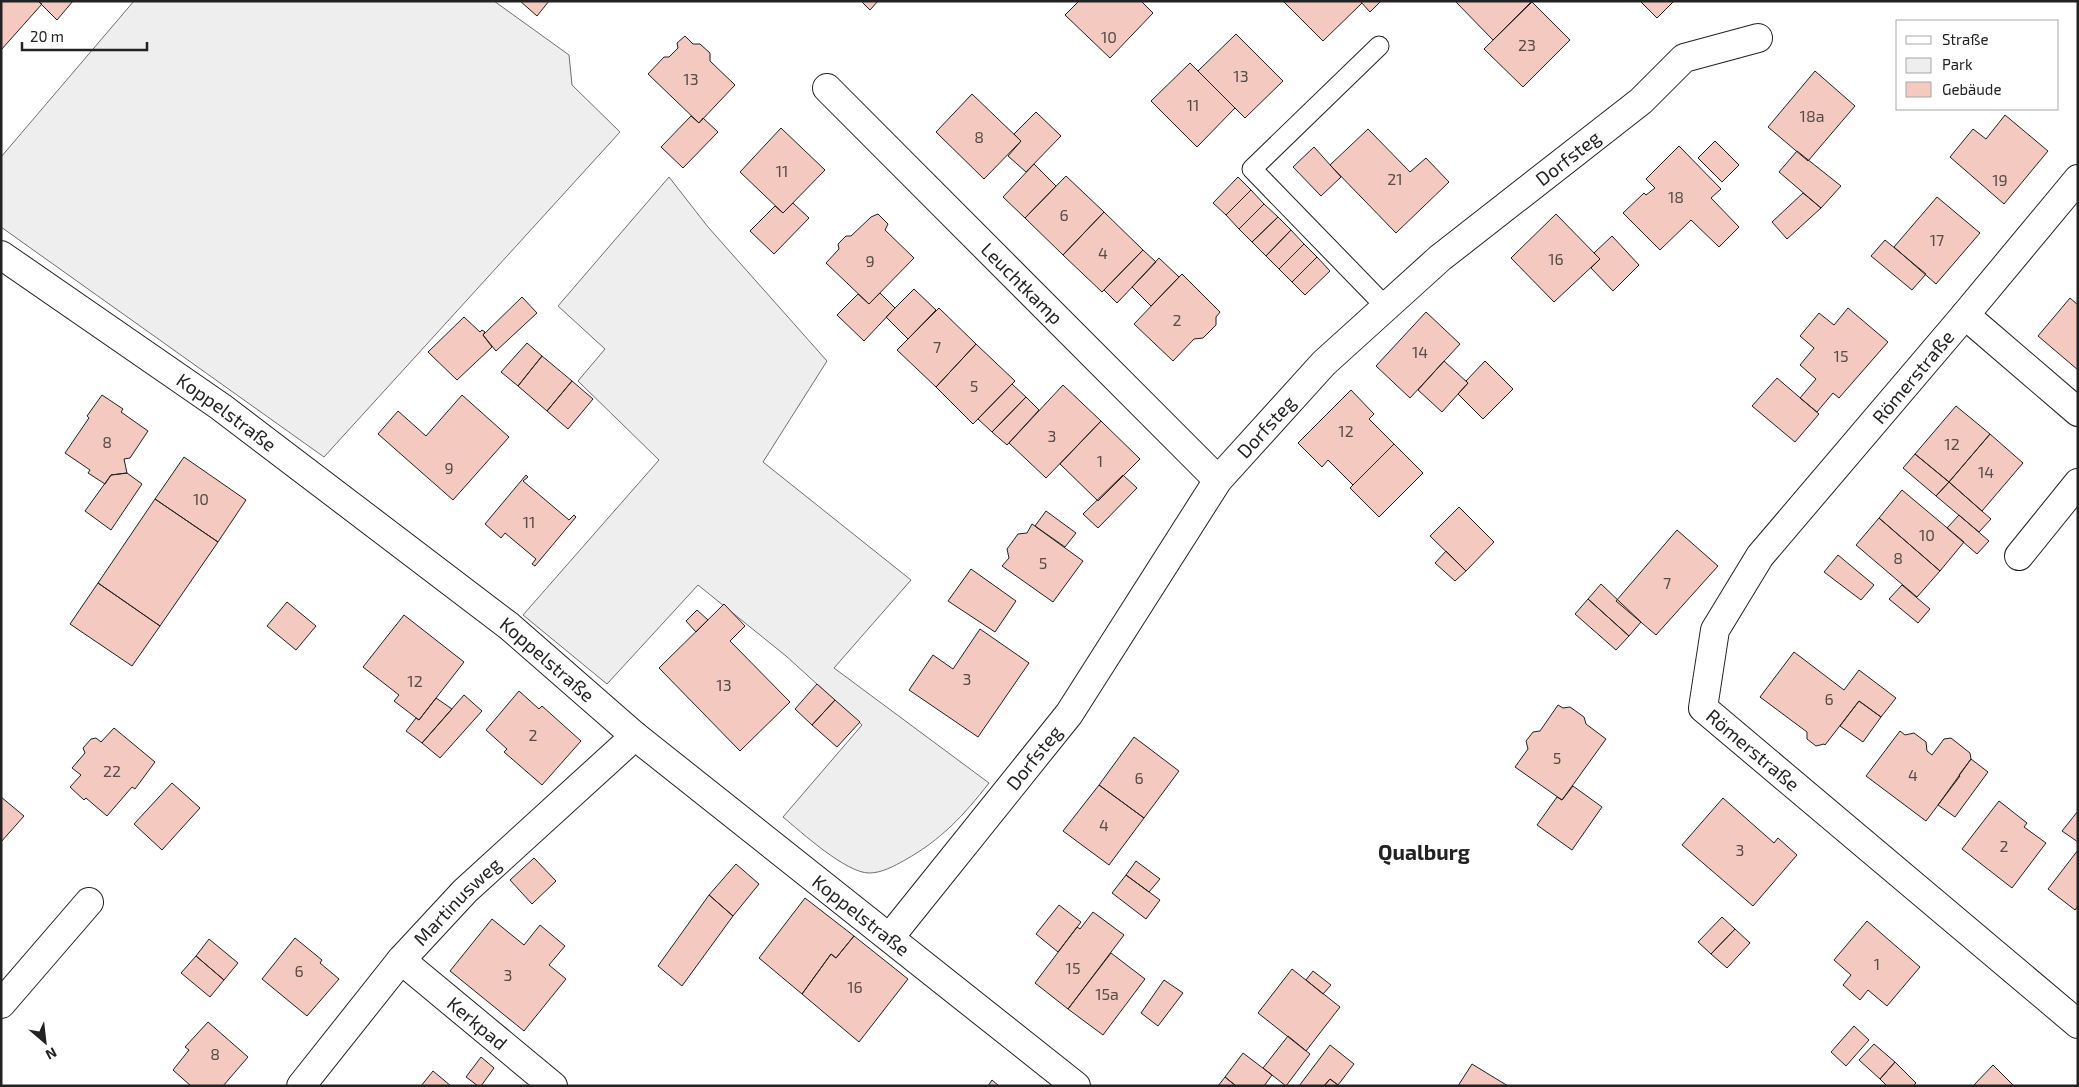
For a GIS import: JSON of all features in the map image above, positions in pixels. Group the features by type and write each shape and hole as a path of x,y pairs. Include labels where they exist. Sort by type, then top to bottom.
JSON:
{"street":[{"name":"Dorfsteg","path":"890,936 1069,714 1218,480 1324,364 1440,258 1641,101 1684,58 1758,38"},
{"name":"Leuchtkamp","path":"827,88 1218,480"},
{"name":"Römerstraße","path":"2078,179 1760,556 1716,630 1703,708 2078,1024"},
{"name":"Koppelstraße","path":"1,255 228,413 509,626 635,736 890,936 1076,1086"},
{"name":"Römerstraße","path":"1965,315 2078,412"},
{"path":"2019,556 2078,483"},
{"name":"Martinusweg","path":"301,1086 401,960 465,891 635,736"},
{"path":"1,1004 89,902"},
{"name":"Kerkpad","path":"401,960 554,1086"}],"lane":[{"path":"1379,46 1252,169 1386,307"}],"green space":[{"path":"134,1 494,1 569,55 572,85 620,132 324,457 1,227 1,157"},
{"path":"669,177 708,227 827,361 763,462 911,580 834,668 989,783 961,816 930,844 897,865 874,873 859,871 836,859 783,817 862,725 786,656 698,585 607,684 523,615 659,460 578,381 605,349 558,306"}],"building":[{"path":"1,1 38,1 42,4 1,50"},
{"path":"38,1 73,1 57,20"},
{"path":"520,1 549,1 537,16"},
{"path":"861,1 878,1 870,10"},
{"path":"1079,1 1141,1 1153,13 1110,58 1065,15"},
{"path":"1283,1 1360,1 1362,3 1323,41"},
{"path":"1360,1 1381,1 1370,12"},
{"path":"1455,1 1532,1 1493,40"},
{"path":"1640,1 1674,1 1657,18"},
{"path":"1532,2 1570,40 1523,87 1484,49"},
{"path":"1236,34 1283,81 1245,118 1198,71"},
{"path":"685,36 693,44 700,44 710,53 710,61 735,85 699,123 648,74 664,57 669,57 678,48 677,43"},
{"path":"1190,63 1235,108 1197,147 1151,101"},
{"path":"1815,71 1855,106 1808,161 1768,127"},
{"path":"972,94 1021,141 984,179 936,132"},
{"path":"1036,112 1061,136 1026,172 1008,156 1021,141 1014,134"},
{"path":"2005,115 2048,151 2004,204 1950,157 1973,129 1986,139"},
{"path":"691,116 699,123 703,118 718,132 683,168 661,147"},
{"path":"781,128 825,170 783,213 740,172"},
{"path":"1368,129 1410,172 1426,158 1449,182 1396,233 1330,165"},
{"path":"1715,141 1739,165 1722,182 1698,158"},
{"path":"1679,146 1721,189 1711,198 1739,227 1719,247 1691,220 1660,250 1623,213 1644,193 1646,195 1655,188 1646,179"},
{"path":"1314,147 1341,177 1321,196 1293,167"},
{"path":"1797,151 1841,186 1821,208 1779,172"},
{"path":"1034,164 1056,186 1025,218 1003,197"},
{"path":"1066,176 1104,212 1063,255 1025,218"},
{"path":"1238,177 1251,190 1226,215 1213,203"},
{"path":"1251,190 1264,204 1239,229 1226,215"},
{"path":"1803,193 1821,208 1787,239 1772,222"},
{"path":"1937,197 1980,233 1936,284 1894,247"},
{"path":"793,203 809,218 774,254 750,231 775,206 783,213"},
{"path":"1264,204 1278,217 1252,242 1239,229"},
{"path":"1104,212 1143,250 1102,292 1063,255"},
{"path":"878,214 888,224 885,230 914,258 869,304 826,263 839,249 838,244 846,236 851,236 871,217"},
{"path":"1556,214 1600,259 1554,302 1511,258"},
{"path":"1278,217 1291,230 1266,256 1252,242"},
{"path":"1291,230 1304,244 1279,269 1266,256"},
{"path":"1612,236 1639,265 1613,291 1591,268 1600,259 1594,253"},
{"path":"1885,240 1926,274 1912,290 1871,256"},
{"path":"1304,244 1317,257 1292,282 1279,269"},
{"path":"1143,250 1156,262 1117,303 1104,290"},
{"path":"1317,257 1330,271 1305,295 1292,282"},
{"path":"1159,258 1179,277 1151,306 1132,287"},
{"path":"1182,274 1220,312 1216,317 1216,325 1203,338 1194,339 1173,361 1134,324"},
{"path":"914,289 936,310 908,339 886,317"},
{"path":"880,293 895,308 864,341 837,315 858,294 869,304"},
{"path":"522,297 537,313 496,351 483,335"},
{"path":"2070,298 2078,305 2078,370 2038,336"},
{"path":"939,308 976,344 936,387 897,350"},
{"path":"1848,308 1888,342 1839,398 1833,393 1817,412 1800,398 1816,379 1800,365 1814,348 1800,336 1819,313 1834,325"},
{"path":"1426,312 1460,344 1410,398 1376,366"},
{"path":"464,317 480,332 482,330 485,332 483,335 492,347 457,380 428,352"},
{"path":"527,343 542,356 518,386 501,372"},
{"path":"976,344 1015,381 973,424 936,387"},
{"path":"542,356 572,381 547,411 518,386"},
{"path":"1444,361 1468,383 1442,412 1418,390"},
{"path":"1485,361 1513,389 1483,419 1458,394 1468,383 1466,381"},
{"path":"1777,378 1819,414 1795,442 1752,406"},
{"path":"572,381 593,399 568,429 547,411"},
{"path":"1012,384 1026,397 992,432 978,419"},
{"path":"1063,385 1101,421 1046,478 1009,443"},
{"path":"1351,390 1374,414 1369,419 1394,444 1353,485 1328,460 1322,467 1298,443"},
{"path":"102,395 123,409 121,412 148,431 130,458 124,459 127,473 111,475 105,484 88,473 90,470 65,453"},
{"path":"462,395 509,437 453,500 378,434 398,411 426,436"},
{"path":"1026,397 1039,410 1007,445 992,432"},
{"path":"1956,406 1990,434 1949,482 1915,454"},
{"path":"1101,421 1140,459 1098,501 1060,464"},
{"path":"1990,434 2023,463 1982,511 1949,482"},
{"path":"1394,444 1423,473 1379,517 1350,488"},
{"path":"1915,454 1949,482 1936,496 1903,468"},
{"path":"184,457 246,500 218,542 155,499"},
{"path":"127,473 142,484 111,530 85,511 111,475"},
{"path":"526,475 528,477 523,481 569,520 574,515 576,517 535,566 532,564 536,559 505,533 501,538 485,524"},
{"path":"1123,475 1137,488 1098,528 1083,514"},
{"path":"1949,482 1991,519 1979,532 1936,496"},
{"path":"1902,490 1964,542 1940,571 1879,518"},
{"path":"155,499 218,542 160,626 98,583"},
{"path":"1459,507 1494,542 1466,571 1430,536"},
{"path":"1046,511 1076,533 1065,547 1035,526"},
{"path":"1959,515 1989,541 1977,554 1947,528"},
{"path":"1879,518 1940,571 1917,597 1856,545"},
{"path":"1032,524 1083,561 1053,602 1002,566 1009,558 1007,549 1018,534 1027,533"},
{"path":"1677,530 1718,566 1656,635 1616,601"},
{"path":"1446,551 1466,571 1455,581 1435,563"},
{"path":"1838,555 1874,585 1861,600 1824,572"},
{"path":"971,569 1016,601 995,632 948,601"},
{"path":"98,583 160,626 132,666 70,624"},
{"path":"1601,584 1641,622 1629,636 1588,599"},
{"path":"1902,585 1930,609 1918,623 1889,599"},
{"path":"1588,599 1629,636 1616,650 1575,614"},
{"path":"287,602 316,626 296,650 267,626"},
{"path":"724,604 745,626 730,641 790,702 740,751 659,668"},
{"path":"697,610 708,620 696,632 686,621"},
{"path":"404,615 464,662 419,720 394,701 399,695 363,667"},
{"path":"980,629 1029,663 978,737 909,690 933,655 953,669"},
{"path":"1794,652 1844,690 1859,670 1896,698 1881,717 1859,701 1825,745 1816,746 1807,739 1807,732 1760,697"},
{"path":"817,684 835,700 812,725 795,709"},
{"path":"519,691 539,709 542,706 581,741 542,785 504,752 507,749 486,730"},
{"path":"464,695 482,711 440,758 422,743"},
{"path":"436,698 452,709 422,743 406,731 416,718 419,720"},
{"path":"835,700 860,722 837,747 812,725"},
{"path":"1859,701 1881,717 1863,742 1840,726"},
{"path":"1558,705 1563,708 1570,707 1584,717 1586,724 1606,739 1562,800 1515,767 1528,749 1526,741 1533,732 1540,731"},
{"path":"114,728 155,762 135,789 132,787 107,816 86,798 84,800 70,787 81,775 72,768 85,753 83,748 91,739 96,738 101,742"},
{"path":"1900,731 1905,735 1914,733 1926,742 1927,751 1932,755 1944,739 1951,738 1970,753 1971,759 1960,776 1926,821 1866,776"},
{"path":"1134,737 1179,771 1144,818 1099,785"},
{"path":"1971,759 1988,772 1955,817 1938,805"},
{"path":"172,783 200,808 162,850 134,824"},
{"path":"1099,785 1144,818 1109,865 1063,831"},
{"path":"1573,786 1602,807 1572,850 1537,825 1557,797 1562,800"},
{"path":"1,797 24,816 1,842"},
{"path":"1723,798 1774,843 1778,838 1797,855 1753,906 1682,845"},
{"path":"1999,801 2027,823 2024,827 2046,843 2012,888 1962,849"},
{"path":"2078,811 2078,842 2062,831"},
{"path":"2078,850 2078,906 2075,910 2048,889"},
{"path":"534,858 556,881 532,904 510,880"},
{"path":"1136,861 1160,879 1149,892 1126,875"},
{"path":"736,864 759,884 733,916 709,895"},
{"path":"1126,875 1160,900 1146,919 1112,893"},
{"path":"709,895 733,916 682,986 658,966"},
{"path":"805,898 854,936 836,958 831,954 802,994 759,958"},
{"path":"1059,905 1081,922 1058,952 1036,934"},
{"path":"1093,912 1124,935 1068,1009 1035,983 1077,927 1080,929"},
{"path":"1722,917 1735,929 1711,954 1698,942"},
{"path":"492,919 524,945 540,925 565,946 549,965 566,979 524,1031 450,971"},
{"path":"1867,921 1920,967 1887,1006 1868,990 1860,1000 1843,985 1851,975 1834,960"},
{"path":"1735,929 1750,943 1727,968 1711,954"},
{"path":"854,936 908,979 859,1042 802,994 831,954 836,958"},
{"path":"295,938 322,960 320,963 339,979 307,1016 262,979"},
{"path":"209,939 238,963 224,980 196,956"},
{"path":"1111,953 1145,979 1103,1035 1068,1009"},
{"path":"196,956 224,980 210,997 181,973"},
{"path":"1292,969 1340,1007 1306,1051 1258,1013"},
{"path":"1313,971 1331,985 1323,994 1306,980"},
{"path":"1164,980 1183,993 1158,1026 1141,1013"},
{"path":"208,1022 248,1057 223,1086 191,1086 173,1070 189,1050 185,1047"},
{"path":"1854,1026 1869,1040 1846,1066 1831,1052"},
{"path":"1288,1036 1310,1054 1286,1086 1263,1068"},
{"path":"1874,1044 1895,1062 1880,1079 1859,1060"},
{"path":"1330,1045 1354,1064 1338,1085 1330,1079 1324,1086 1299,1086"},
{"path":"1243,1053 1272,1075 1264,1086 1236,1086 1225,1077"},
{"path":"481,1057 494,1068 481,1086 478,1086 466,1077"},
{"path":"1895,1062 1916,1083 1913,1086 1887,1086 1880,1079"},
{"path":"1472,1064 1508,1086 1458,1086"},
{"path":"1993,1065 2014,1086 1973,1086"},
{"path":"433,1071 451,1086 421,1086"},
{"path":"1225,1077 1236,1086 1218,1086"},
{"path":"1330,1079 1338,1085 1339,1086 1324,1086"},
{"path":"992,1080 999,1086 988,1086"}],"district":[{"name":"Qualburg","path":"1424,853"}]}
